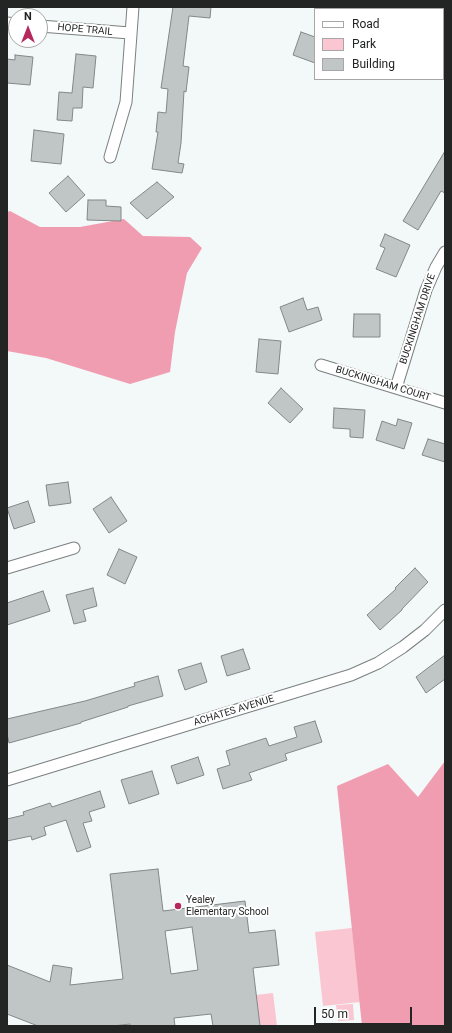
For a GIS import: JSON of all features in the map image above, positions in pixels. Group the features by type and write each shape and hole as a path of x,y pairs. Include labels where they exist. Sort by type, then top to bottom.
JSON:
{"street":[{"path":"110,157 126,102 133,7"},
{"name":"HOPE TRAIL","path":"48,27 130,33"},
{"name":"BUCKINGHAM DRIVE","path":"396,388 426,290 436,267 445,252"},
{"name":"BUCKINGHAM COURT","path":"321,365 445,403"},
{"path":"7,568 74,548"},
{"name":"ACHATES AVENUE","path":"7,780 313,688 351,675 378,663 403,647 425,630 445,610"}],"green space":[{"path":"352,928 360,1002 323,1006 315,932"},
{"path":"273,993 277,1026 260,1026 256,995"},
{"path":"353,1004 354,1020 338,1021 336,1005"}],"shaded area":[{"path":"10,211 40,227 80,227 124,219 143,236 190,237 202,248 187,273 175,332 170,372 130,384 46,358 7,351 7,212"},
{"path":"445,761 445,1026 362,1026 337,786 388,764 418,797"}],"building":[{"path":"173,7 211,7 210,18 189,16 183,66 189,67 186,92 184,91 181,143 178,163 184,164 182,173 152,169 158,132 156,132 158,112 166,113 168,89 161,88"},
{"path":"301,32 314,37 314,63 293,55"},
{"path":"76,54 96,56 93,88 83,87 82,108 73,108 72,121 57,120 59,92 72,93"},
{"path":"15,55 33,57 30,85 7,83 7,59 15,60"},
{"path":"34,130 64,134 61,164 31,161"},
{"path":"445,151 445,193 441,191 418,230 403,221"},
{"path":"68,176 85,195 66,212 49,193"},
{"path":"157,182 174,197 147,219 130,203"},
{"path":"88,200 106,200 106,206 121,207 121,221 87,220"},
{"path":"385,234 410,245 396,277 376,269 385,248 380,246"},
{"path":"303,298 307,310 318,307 322,320 289,332 280,307"},
{"path":"354,314 380,314 380,337 353,337"},
{"path":"259,339 281,341 278,374 256,372"},
{"path":"281,388 303,409 290,423 268,403"},
{"path":"334,408 365,410 363,438 350,437 350,429 333,428"},
{"path":"398,419 412,423 404,449 376,440 382,421 396,426"},
{"path":"428,439 445,444 445,462 422,455"},
{"path":"68,482 71,503 49,506 46,485"},
{"path":"111,497 127,521 109,533 93,509"},
{"path":"28,501 35,522 14,529 7,508"},
{"path":"119,549 137,557 125,584 107,575"},
{"path":"415,568 428,582 402,610 380,630 367,615 396,589 395,588"},
{"path":"93,588 97,606 83,610 86,621 74,624 66,595"},
{"path":"43,591 50,611 7,625 7,603"},
{"path":"243,649 250,669 227,676 221,656"},
{"path":"445,655 445,679 426,693 416,677"},
{"path":"201,663 207,682 185,690 178,670"},
{"path":"158,676 163,696 128,706 81,723 9,743 7,734 7,719 85,701 135,686 134,683"},
{"path":"315,721 322,742 285,754 287,760 249,773 252,780 223,789 217,769 230,765 226,751 266,738 269,746 297,737 294,727"},
{"path":"198,757 204,775 177,784 171,766"},
{"path":"152,771 159,794 129,804 121,780"},
{"path":"100,791 105,807 89,812 92,821 83,823 91,847 77,852 66,820 44,827 46,835 32,840 31,836 7,841 7,819 24,815 23,812 50,803 52,807"},
{"name":"Yealey Elementary School","path":"158,869 163,911 245,901 249,933 275,930 279,965 253,968 260,1026 213,1026 211,1014 174,1018 175,1026 130,1026 130,1024 113,1026 38,1026 7,1014 7,965 50,982 53,965 72,968 70,985 123,979 110,874","holes":["192,927 198,970 171,974 165,931"]}],"place":[{"name":"Yealey Elementary School","path":"178,906"}]}
